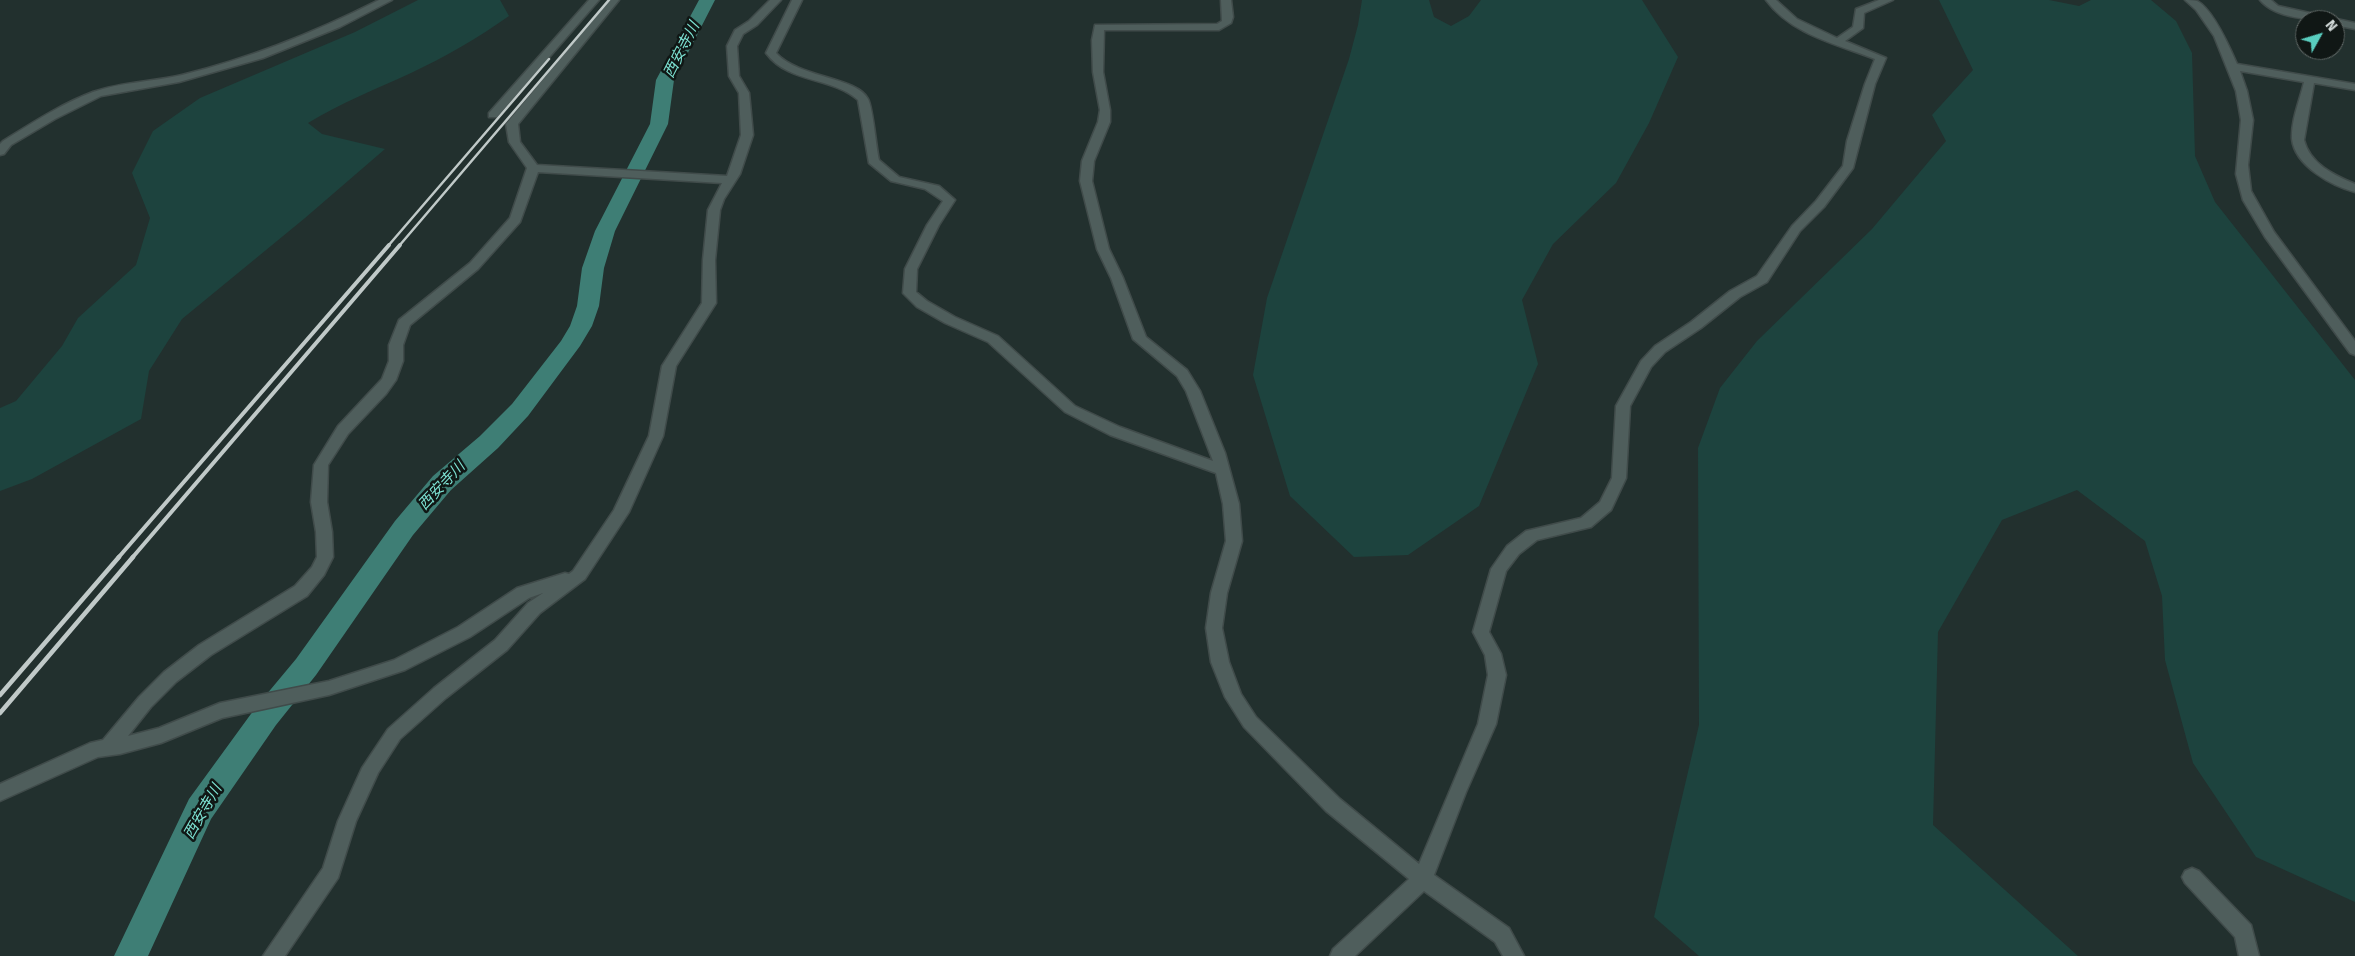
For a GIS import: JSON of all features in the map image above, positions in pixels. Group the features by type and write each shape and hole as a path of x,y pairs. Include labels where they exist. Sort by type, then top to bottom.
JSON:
{"street":[{"path":"0,152 7,143 98,94 178,79 239,63 317,35 387,0"},
{"path":"493,115 594,0"},
{"path":"533,168 510,132 512,124 614,0"},
{"path":"273,956 331,872 347,821 371,768 394,734 440,693 501,645 534,608 579,575 621,512 649,455 656,436 669,366 709,303 709,260 714,210 718,199 731,180 746,135 744,93 734,76 732,46 739,32 753,23 776,0"},
{"path":"797,0 771,53 776,61 801,73 857,92 863,100 873,161 897,180 931,185 941,191 949,200 933,225 911,269 909,293 922,304 950,320 993,339 1070,408 1115,430 1222,470"},
{"path":"1226,0 1228,17 1226,23 1219,27 1099,27 1096,40 1098,72 1105,110 1104,122 1088,161 1086,181 1103,249 1117,278 1140,339 1182,373 1193,391 1218,453 1230,504 1234,541 1219,593 1214,628 1220,662 1234,697 1250,722 1333,805 1423,879 1502,935 1514,956"},
{"path":"1340,956 1423,879 1457,792 1487,724 1497,675 1493,654 1481,632 1499,569 1513,550 1532,535 1586,523 1606,506 1619,478 1623,406 1646,364 1660,349 1696,325 1735,294 1762,279 1796,229 1820,204 1849,166 1853,141 1870,84 1881,58 1806,29 1781,13 1771,0"},
{"path":"1839,42 1858,28 1859,11 1888,0"},
{"path":"2265,0 2275,8 2295,13"},
{"path":"2194,1 2232,60 2244,98 2247,119 2240,174 2245,191 2275,242 2322,311 2355,350"},
{"path":"2234,67 2355,87"},
{"path":"2310,79 2298,141 2308,160 2320,170 2334,180 2355,188"},
{"path":"533,168 731,180"},
{"path":"108,747 145,702 170,678 205,650 301,591 318,571 324,557 324,532 318,502 321,465 343,430 381,391 389,380 396,360 396,345 404,323 474,266 516,219 533,168"},
{"path":"0,793 96,749 120,746 161,735 220,711 329,688 399,665 464,632 523,593 579,575"},
{"path":"2192,877 2244,932 2250,956"}],"green space":[{"path":"418,0 500,0 509,16 436,60 308,123 322,134 385,149 305,218 182,319 149,371 141,419 32,479 0,491 0,408 16,401 62,346 78,318 136,265 150,218 132,173 153,131 200,98 355,32"},
{"path":"1362,0 1429,0 1434,17 1451,26 1469,16 1481,0 1642,0 1678,57 1649,123 1616,183 1553,244 1522,300 1538,364 1479,506 1408,555 1354,557 1290,496 1253,375 1267,298 1349,59"},
{"path":"1939,0 2049,0 2079,6 2091,0 2151,0 2176,21 2192,53 2195,156 2215,202 2355,380 2355,902 2256,857 2193,763 2165,660 2162,596 2145,541 2077,490 2002,520 1938,632 1933,825 2078,956 1699,956 1654,917 1699,725 1698,448 1720,388 1757,341 1872,229 1946,141 1932,115 1973,70"}],"waterway":[{"name":"西安寺川","path":"131,956 200,809 266,716 306,667 404,528 442,483 489,442 520,410 569,346 581,326 588,306 593,268 605,231 638,169 659,124 665,80 707,0"}],"railway":[{"path":"399,246 609,0"},
{"path":"388,246 549,59"},
{"path":"118,558 389,245"},
{"path":"132,558 400,245"},
{"path":"0,695 119,557"},
{"path":"0,713 133,557"}]}
